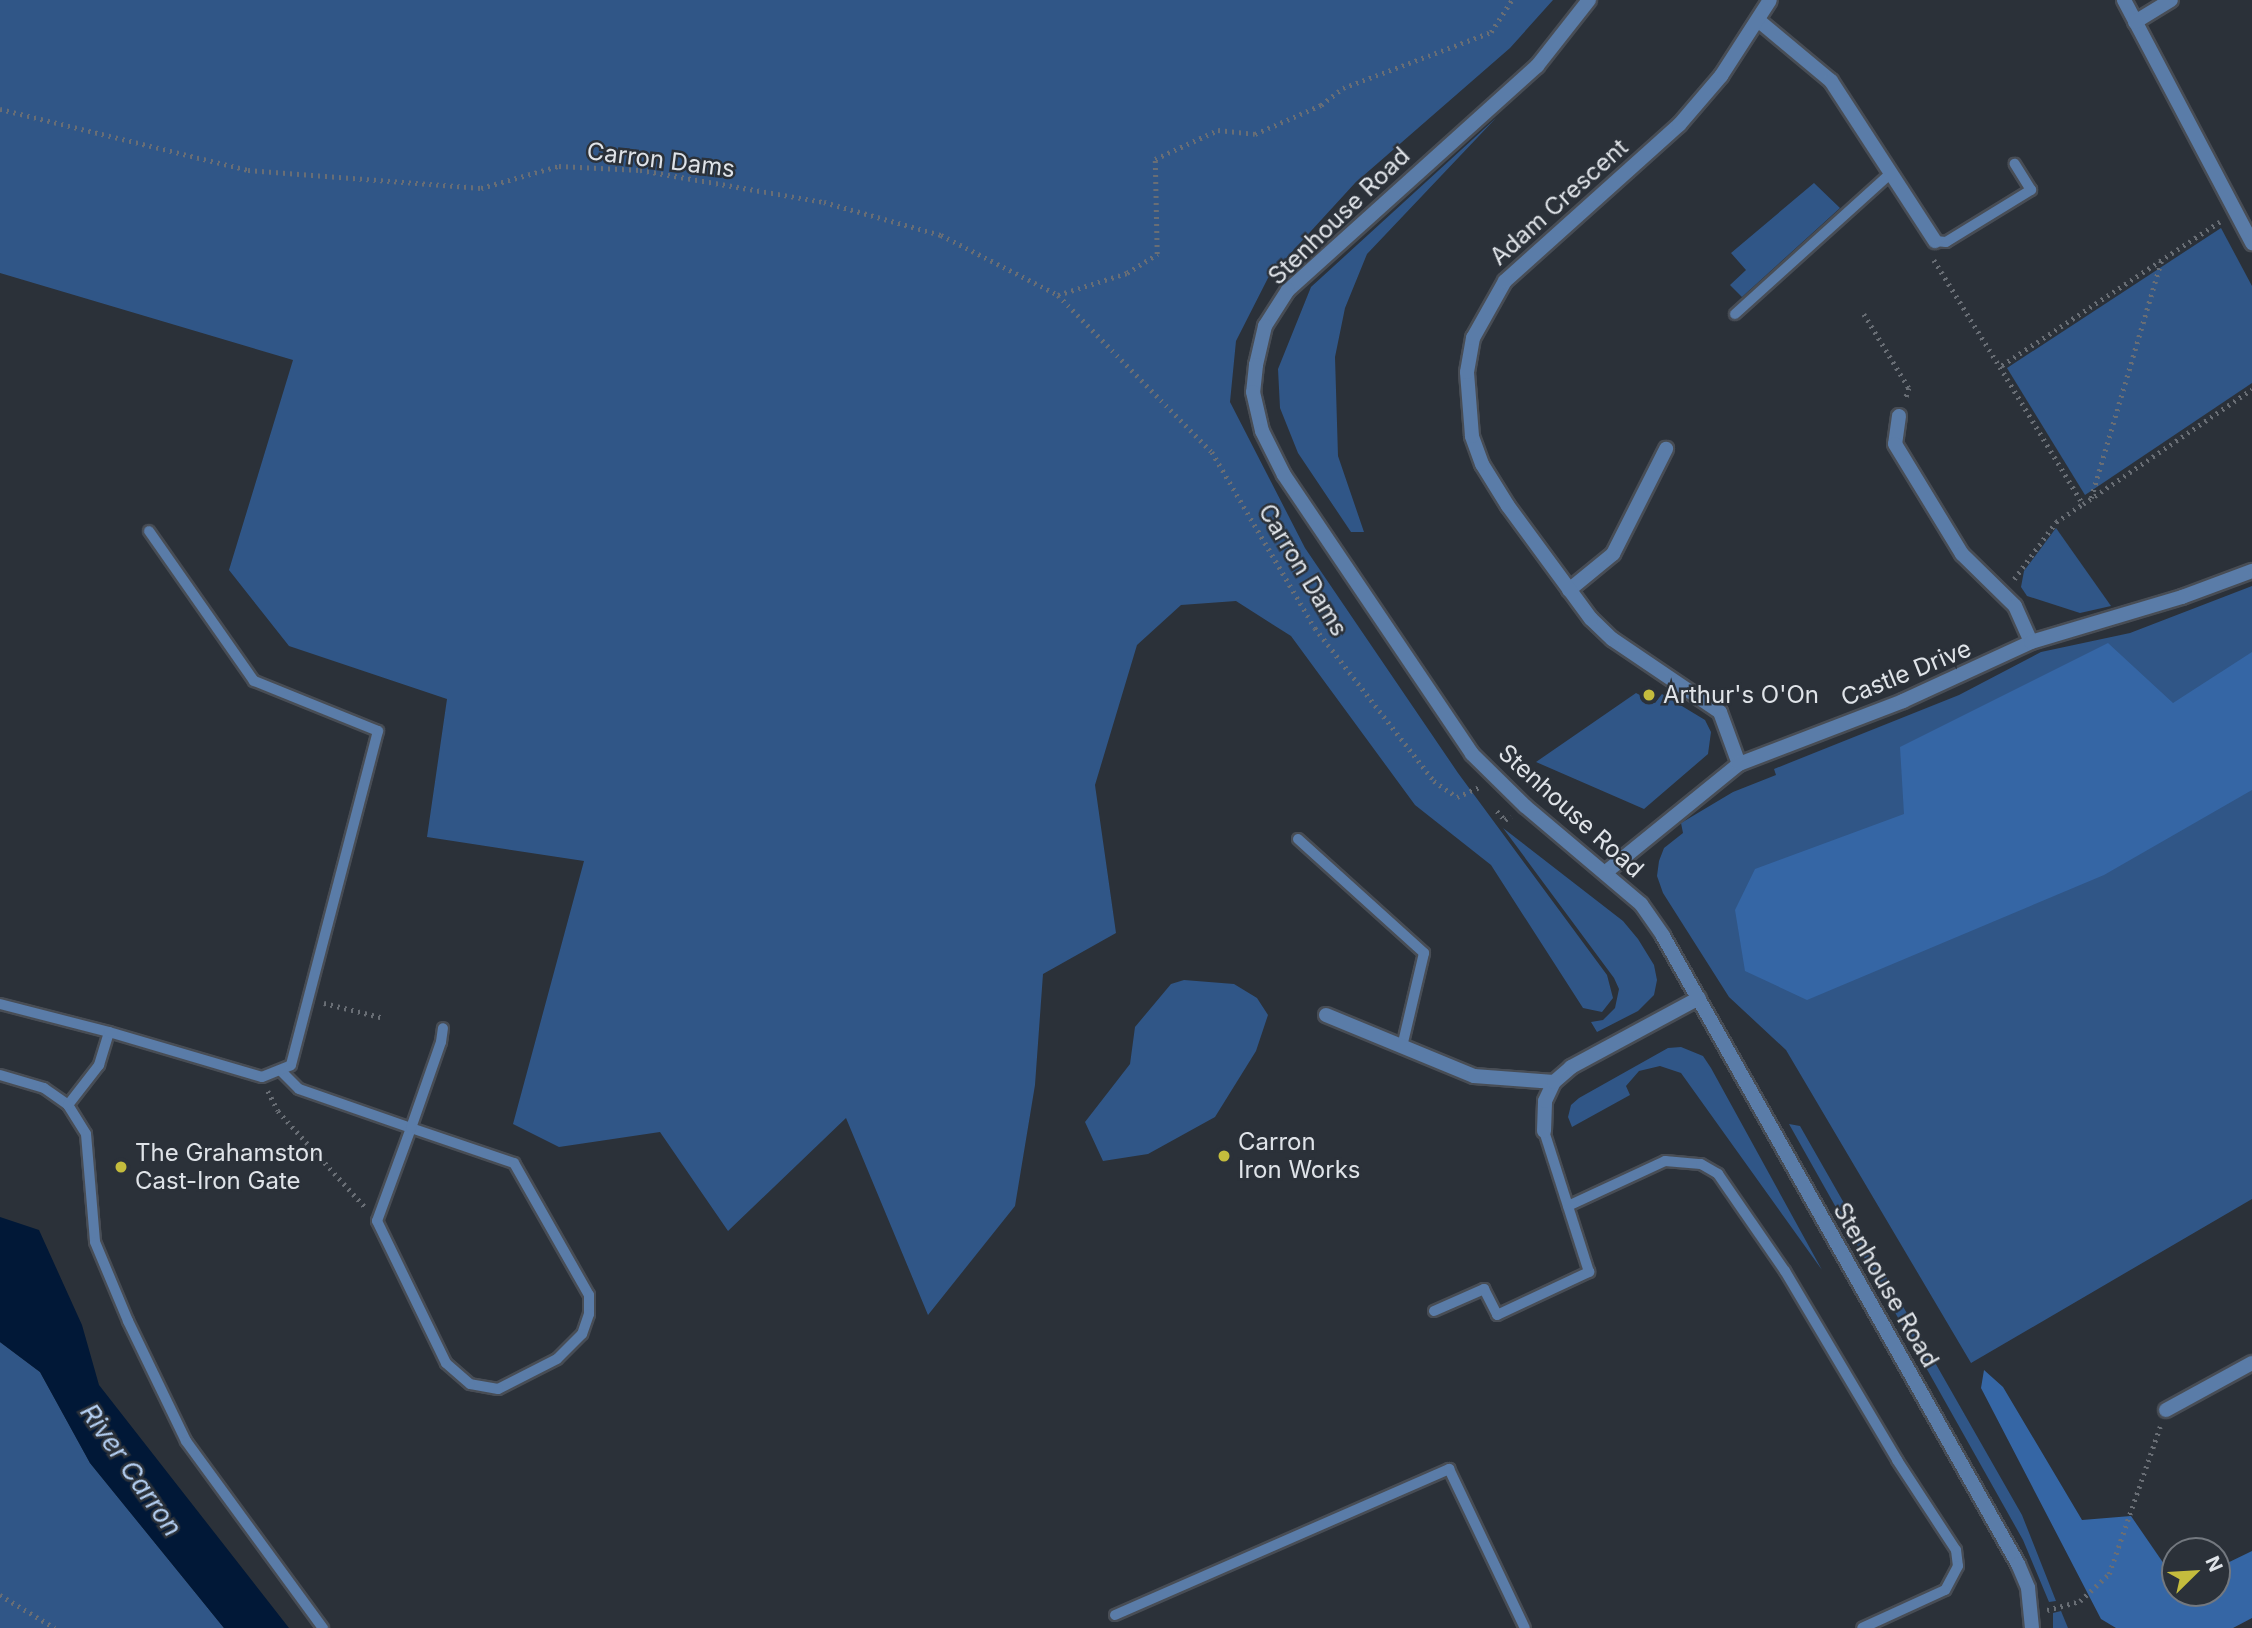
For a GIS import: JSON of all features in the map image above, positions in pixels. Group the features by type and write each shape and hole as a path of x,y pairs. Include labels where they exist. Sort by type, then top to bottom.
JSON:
{"street":[{"name":"Stenhouse Road","path":"1589,0 1537,66 1288,290 1265,326 1253,392 1262,431 1327,541 1472,754 1525,806 1641,904 1699,998 2018,1564 2033,1613 2032,1628"},
{"name":"Adam Crescent","path":"1739,764 1720,712 1612,639 1569,590 1482,464 1467,400 1473,338 1505,281 1679,125 1770,0"},
{"path":"2124,0 2252,243"},
{"path":"2135,22 2171,0"},
{"path":"1758,20 1831,81 1935,241"},
{"path":"1899,416 1895,444 1962,554 2024,620 2031,642"},
{"path":"1569,590 1613,554 1666,449"},
{"name":"Castle Drive","path":"1606,872 1739,764 1903,701 2031,642 2182,597 2252,571"},
{"path":"1544,1130 1545,1101 1554,1082 1571,1067 1699,998"},
{"path":"1326,1014 1474,1076 1554,1082"},
{"path":"2166,1410 2252,1363"}],"lane":[{"path":"1935,241 1946,242 2031,190 2015,164"},
{"path":"1735,314 1891,174"},
{"path":"0,1004 109,1032 262,1077 290,1065 378,731 254,681 149,531"},
{"path":"1298,839 1424,953 1402,1047"},
{"path":"281,1071 299,1089 411,1128 514,1163 589,1296 582,1334 557,1359 498,1389 470,1384 446,1363 377,1221 411,1128 443,1028"},
{"path":"68,1105 99,1066 109,1032"},
{"path":"0,1075 44,1088 68,1105 86,1134 95,1242 186,1441 323,1628"},
{"path":"1434,1311 1484,1289 1496,1315 1589,1272 1544,1130"},
{"path":"1568,1206 1665,1161 1701,1164 1717,1174 1785,1270 1897,1460 1956,1550 1958,1566 1945,1590 1862,1628"},
{"path":"1115,1615 1449,1469 1525,1628"}],"path":[{"path":"1058,295 1127,273 1157,254 1155,159 1218,130 1255,134 1321,105 1343,88 1491,33 1512,0"},
{"name":"Carron Dams","path":"0,109 248,170 481,188 559,166 640,170 824,202 941,235 1058,295 1213,452 1315,628 1434,781 1457,797 1479,786 1485,795"},
{"path":"2000,367 2236,212"},
{"path":"1935,241 1934,260 2083,504"},
{"path":"2091,499 2162,260"},
{"path":"1864,314 1909,388 1899,416"},
{"path":"2002,595 2056,522 2252,389"},
{"path":"1492,803 1505,820 1525,806"},
{"path":"308,999 384,1018"},
{"path":"262,1077 278,1111 377,1221"},
{"path":"2033,1613 2080,1601 2109,1574 2166,1410"},
{"path":"0,1595 55,1628"}],"shaded area":[{"path":"0,0 1553,0 1510,48 1355,183 1268,278 1236,341 1230,402 1305,548 1458,773 1607,975 1613,998 1602,1012 1583,1008 1491,865 1415,805 1291,636 1236,601 1181,605 1137,645 1095,785 1116,933 1043,974 1035,1085 1015,1206 928,1315 846,1118 728,1231 660,1132 559,1147 513,1124 584,861 427,837 447,699 289,646 229,570 293,360 0,273"},
{"path":"1496,118 1367,254 1345,308 1335,357 1338,456 1364,532 1351,532 1298,453 1280,408 1278,369 1311,287"},
{"path":"1814,183 1840,208 1742,297 1730,285 1746,270 1731,253"},
{"path":"2221,228 2252,286 2252,383 2085,495 2007,368"},
{"path":"2056,528 2111,606 2080,613 2027,596 2021,587 2024,571"},
{"path":"2252,586 2252,1199 1971,1363 1786,1050 1729,997 1663,893 1657,876 1659,861 1664,848 1683,833 1681,823 1733,792 1776,775 1774,769 1959,695 2041,652 2130,633"},
{"path":"2108,643 2173,703 2252,652 2252,790 2104,875 1807,1000 1745,971 1735,910 1755,869 1904,814 1900,747"},
{"path":"1636,693 1655,703 1662,694 1705,720 1711,732 1708,754 1644,809 1536,762"},
{"path":"1503,828 1623,921 1638,939 1654,965 1657,980 1654,995 1638,1011 1597,1032 1591,1022 1603,1020 1615,1008 1619,989 1614,978"},
{"path":"1184,980 1234,984 1257,998 1268,1015 1256,1051 1215,1117 1148,1154 1103,1161 1085,1122 1130,1064 1135,1027 1171,984"},
{"path":"1681,1047 1703,1056 1711,1068 1822,1270 1681,1073 1660,1066 1639,1071 1626,1086 1630,1095 1572,1127 1568,1117 1571,1105 1579,1098 1668,1048"},
{"path":"1789,1124 1800,1126 2022,1515 2056,1601 2049,1602 2023,1540"},
{"path":"0,1342 40,1372 90,1463 224,1628 0,1628"},
{"path":"1984,1370 2003,1387 2082,1520 2131,1516 2161,1560 2161,1607 2231,1607 2231,1561 2252,1551 2252,1618 2233,1628 2116,1628 2101,1619 1981,1388"},
{"path":"2061,1611 2068,1628 2053,1628 2053,1613"}],"water":[{"name":"River Carron","path":"0,1217 39,1230 82,1325 99,1385 289,1628 224,1628 90,1463 40,1372 0,1342"}],"place":[{"name":"Arthur's O'On","path":"1649,695"},
{"name":"Carron Iron Works","path":"1224,1156"},
{"name":"The Grahamston Cast-Iron Gate","path":"121,1167"}]}
